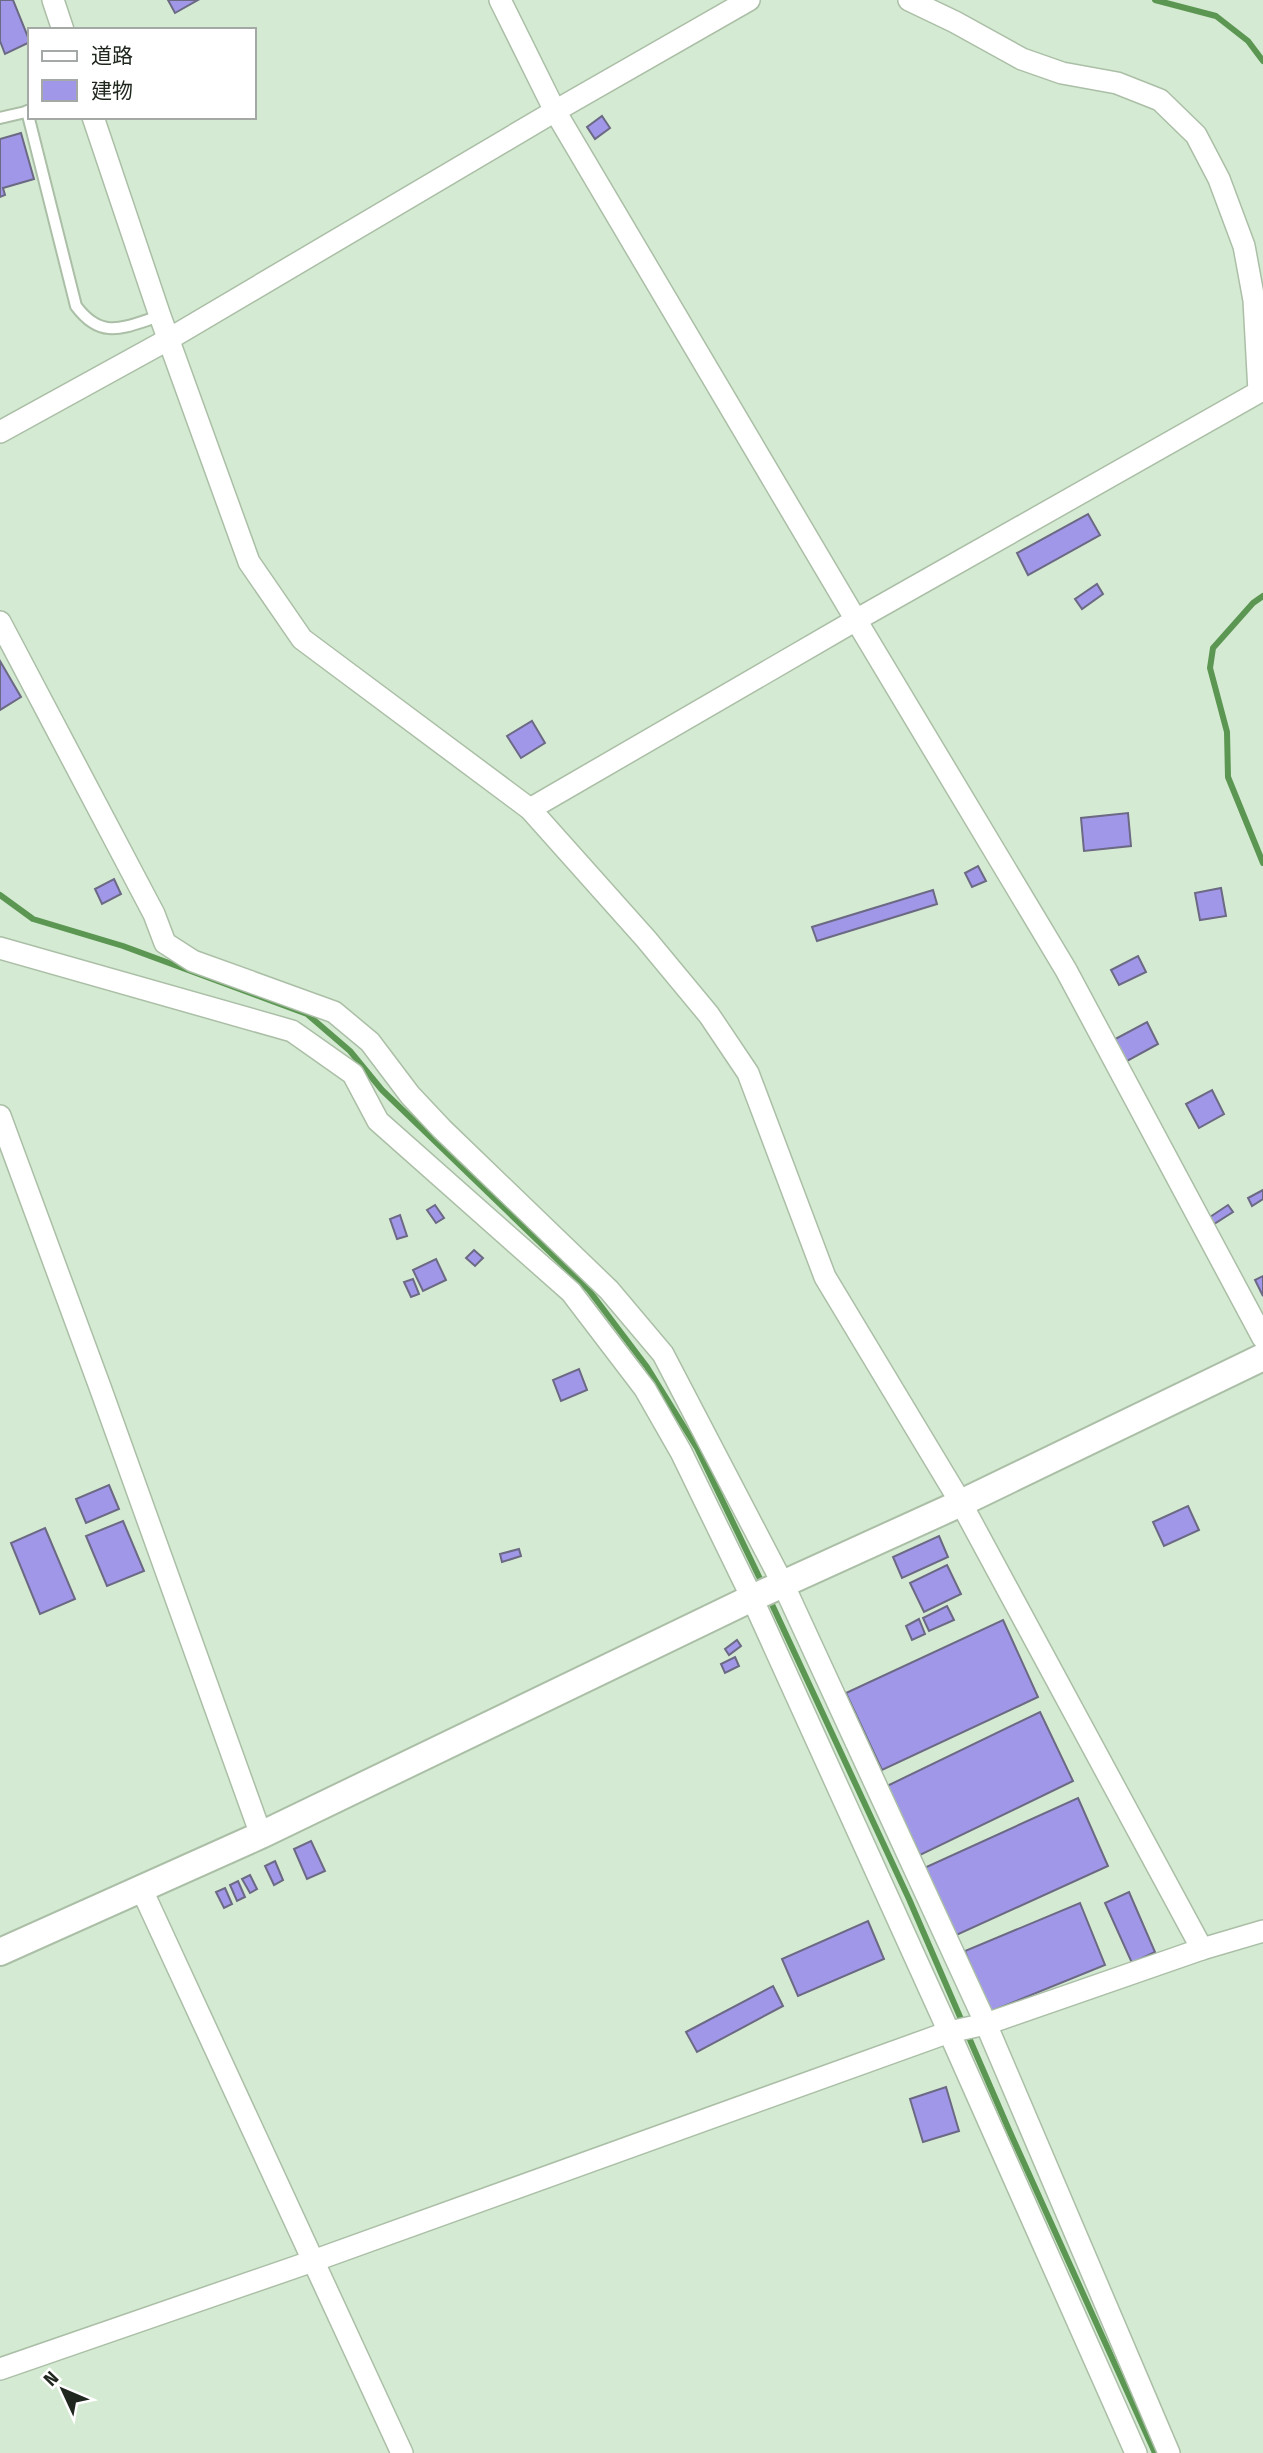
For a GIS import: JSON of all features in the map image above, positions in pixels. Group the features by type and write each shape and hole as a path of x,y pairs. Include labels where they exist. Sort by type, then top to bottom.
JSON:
{"street":[{"path":"53,0 62,28"},
{"path":"500,0 555,111 1066,970 1263,1338"},
{"path":"0,432 169,339 748,0"},
{"path":"530,809 856,620 1259,392 1254,300 1244,246 1219,179 1196,135 1160,100 1117,83 1062,73 1022,59 909,0"},
{"path":"94,119 160,316 249,562 302,639 530,809 646,939 709,1015 748,1073 825,1277 961,1503 1202,1949"},
{"path":"0,622 154,914 165,943 193,961 334,1012 370,1042 411,1095 442,1129 609,1290 663,1354 784,1586 986,2024 1169,2453"},
{"path":"0,948 292,1031 354,1074 378,1121 571,1292 651,1399 681,1452 752,1598 1136,2453"},
{"path":"0,1116 261,1835"},
{"path":"0,1952 261,1835 752,1598 784,1586 961,1503 1263,1357"},
{"path":"141,1888 402,2453"},
{"path":"0,2369 313,2261 948,2032 986,2024 1202,1949 1263,1931"}],"lane":[{"path":"0,118 28,111"},
{"path":"31,119 76,306 86,319 99,328 124,327 160,316"}],"building":[{"path":"0,0 13,0 28,43 5,54 0,41"},
{"path":"168,0 198,0 175,13"},
{"path":"602,116 610,128 595,139 587,127"},
{"path":"21,133 34,179 3,188 5,195 0,197 0,139"},
{"path":"1088,514 1100,535 1028,575 1017,553"},
{"path":"1097,584 1103,594 1082,609 1075,599"},
{"path":"0,661 21,697 0,710"},
{"path":"532,721 545,743 521,758 507,736"},
{"path":"1128,813 1131,846 1084,851 1081,818"},
{"path":"978,866 986,881 972,887 965,873"},
{"path":"114,879 121,894 102,904 95,889"},
{"path":"1221,888 1226,916 1200,920 1195,893"},
{"path":"933,890 937,904 817,941 812,927"},
{"path":"1138,956 1146,972 1119,985 1111,970"},
{"path":"1147,1022 1158,1044 1118,1066 1106,1044"},
{"path":"1212,1090 1224,1114 1199,1128 1186,1104"},
{"path":"1263,1190 1263,1199 1252,1206 1248,1198"},
{"path":"435,1205 444,1218 436,1223 427,1210"},
{"path":"1228,1205 1233,1212 1214,1224 1210,1217"},
{"path":"400,1215 407,1236 397,1239 390,1219"},
{"path":"474,1250 483,1258 475,1266 466,1258"},
{"path":"436,1259 446,1280 423,1291 413,1270"},
{"path":"1263,1276 1263,1296 1255,1280"},
{"path":"413,1279 419,1294 411,1297 404,1282"},
{"path":"579,1369 587,1390 561,1401 553,1380"},
{"path":"109,1485 119,1509 86,1523 76,1499"},
{"path":"1188,1506 1199,1530 1164,1546 1153,1522"},
{"path":"123,1521 144,1571 107,1586 86,1536"},
{"path":"45,1528 75,1599 40,1614 11,1543"},
{"path":"939,1536 948,1557 902,1578 893,1557"},
{"path":"519,1549 521,1556 502,1562 500,1554"},
{"path":"947,1565 961,1594 924,1612 910,1583"},
{"path":"947,1606 954,1620 929,1631 923,1618"},
{"path":"919,1619 925,1634 912,1640 906,1626"},
{"path":"1003,1620 1038,1697 882,1770 846,1693"},
{"path":"737,1640 741,1646 729,1655 725,1649"},
{"path":"735,1657 739,1666 725,1673 721,1664"},
{"path":"1040,1712 1073,1781 920,1855 887,1786"},
{"path":"1078,1798 1108,1866 952,1937 922,1869"},
{"path":"311,1841 325,1871 307,1879 294,1849"},
{"path":"275,1861 283,1880 274,1885 265,1866"},
{"path":"250,1875 257,1889 250,1893 242,1879"},
{"path":"238,1881 245,1897 237,1901 230,1885"},
{"path":"225,1888 232,1904 224,1908 216,1892"},
{"path":"1129,1892 1155,1952 1132,1963 1105,1903"},
{"path":"1080,1903 1105,1965 989,2012 965,1951"},
{"path":"868,1921 884,1959 798,1996 782,1959"},
{"path":"773,1986 783,2006 697,2052 686,2032"},
{"path":"946,2087 959,2131 923,2142 910,2099"}],"waterway":[{"path":"1155,0 1216,16 1248,41 1263,61"},
{"path":"1263,596 1253,603 1213,648 1210,668 1227,732 1228,777 1263,863"},
{"path":"0,895 33,919 123,946 307,1014 350,1051 382,1090 588,1289 647,1367 697,1448 763,1585"},
{"path":"769,1598 909,1899 1009,2130 1155,2453"}]}
